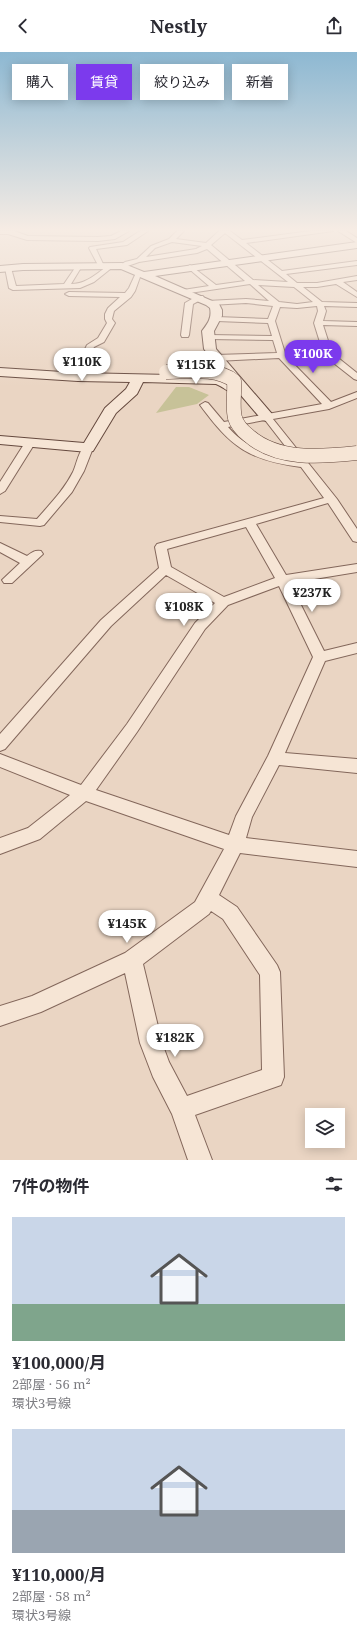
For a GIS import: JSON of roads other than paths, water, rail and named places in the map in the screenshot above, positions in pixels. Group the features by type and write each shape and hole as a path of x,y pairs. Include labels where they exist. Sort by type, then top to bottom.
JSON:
{"street":[{"path":"10,283 12,288 67,286 88,283"},
{"path":"79,370 91,345 101,340 106,333 111,322 107,319 107,315 110,310 128,295 135,283"},
{"path":"162,283 215,306 218,312 217,319 208,331 210,349 305,464 357,538"},
{"path":"209,283 214,287"},
{"path":"186,292 247,283"},
{"path":"253,283 276,303 277,306 271,321 282,356 329,406"},
{"path":"260,283 297,286 333,283"},
{"path":"293,283 320,304 322,311 318,323 328,354"},
{"path":"339,283 357,295"},
{"path":"40,295 89,293 128,295"},
{"path":"185,335 189,303 205,301 246,301 297,306 320,304 357,304"},
{"path":"217,319 271,321"},
{"path":"318,323 357,324"},
{"path":"209,337 276,338"},
{"path":"216,358 328,354 353,371 357,377"},
{"path":"0,366 163,375 217,380 226,383 235,390 235,418 246,434 255,441 282,452 302,455 322,456 357,453"},
{"path":"0,372 50,376 138,379 163,375"},
{"path":"0,519 40,523 67,492 79,471 88,448 110,411 132,391 138,379"},
{"path":"222,425 329,406 357,395"},
{"path":"205,405 231,437 241,445 276,460 305,464"},
{"path":"0,440 88,448"},
{"path":"0,491 30,443"},
{"path":"165,569 161,547 331,499"},
{"path":"0,1016 34,1005 132,960 202,908 235,845 244,816 276,758 320,656 282,580 249,522"},
{"path":"0,547 33,558 8,580"},
{"path":"0,846 34,834 84,794 132,728 200,626 223,602 282,580 357,568"},
{"path":"165,569 223,602"},
{"path":"0,745 106,624 165,569"},
{"path":"320,656 357,648"},
{"path":"276,758 357,766"},
{"path":"0,760 84,794 235,845 357,858"},
{"path":"182,1109 273,1077 270,972 230,913 208,898"},
{"path":"132,960 151,1043 161,1069 182,1109 200,1160"}]}
